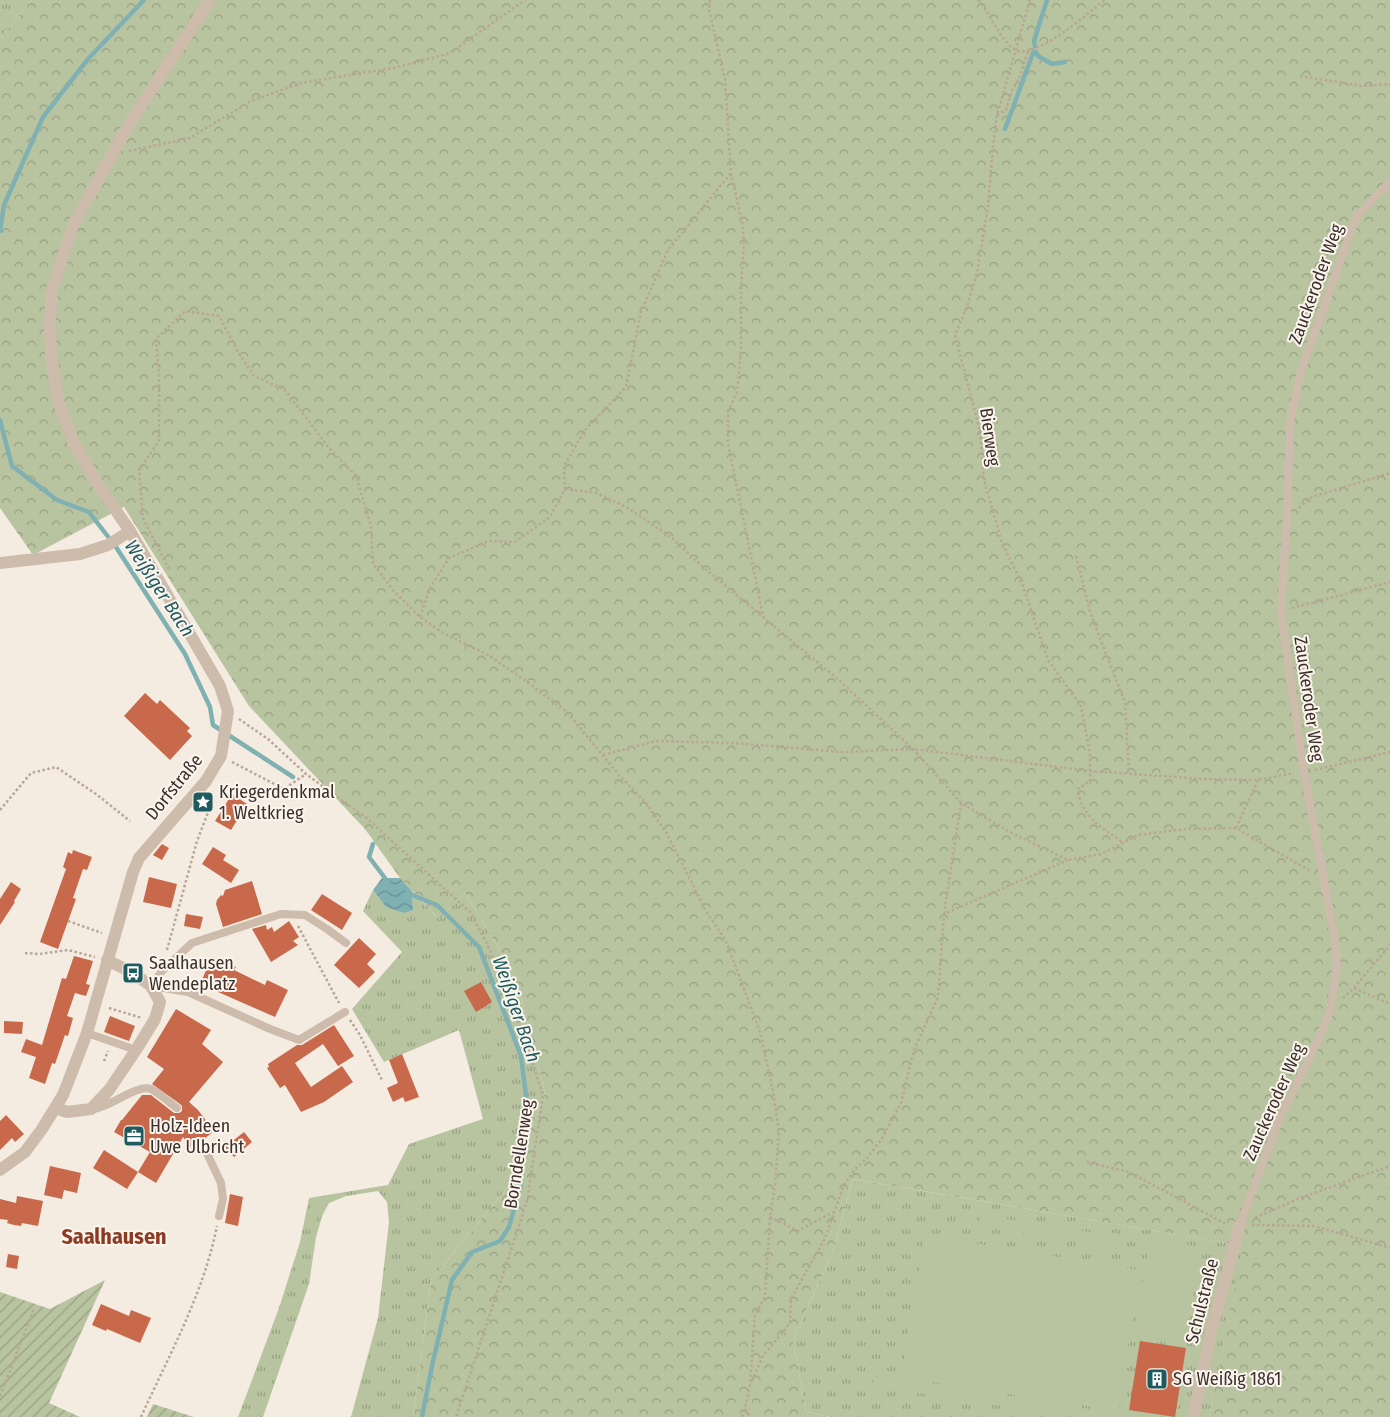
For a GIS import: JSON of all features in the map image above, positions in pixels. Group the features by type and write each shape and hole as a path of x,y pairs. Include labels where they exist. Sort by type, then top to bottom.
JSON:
{"street":[{"name":"Dorfstraße","path":"0,1170 25,1152 63,1095 87,1033 133,872 139,858 206,781 221,756 224,742 228,714 220,686 165,579 96,480 73,441 58,400 51,355 50,320 52,290 74,223 110,155 210,0"},
{"path":"0,563 80,554 112,542 130,531"},
{"path":"56,1108 67,1112 91,1109 109,1090 155,1019 160,1002 151,986 133,973 108,960"},
{"name":"Schulstraße","path":"1193,1417 1211,1332 1239,1227"}],"lane":[{"name":"Zauckeroder Weg","path":"1239,1227 1280,1118 1319,1039 1330,1011 1337,964 1334,935 1304,772 1281,612 1287,518 1290,422 1301,371 1356,217 1390,182"},
{"path":"345,1012 299,1040 188,992 151,986 162,971 192,943 281,914 305,915 346,943"},
{"path":"87,1033 136,1050"},
{"path":"91,1109 100,1109 142,1089 150,1089 177,1108"},
{"path":"204,1146 221,1183 223,1199 219,1216"}],"path":[{"path":"110,155 190,138 251,101 301,83 398,67 450,53 525,0"},
{"path":"710,0 709,9 725,80 731,173 742,222 744,242 738,392 728,412 728,443 764,618"},
{"path":"978,0 985,7 1003,39 1015,50 1028,51 1044,45 1105,0"},
{"name":"Bierweg","path":"1030,0 998,115 993,146 988,206 977,273 955,335 980,431 984,480 1002,544 1023,586 1048,660 1081,706 1090,753 1090,771"},
{"path":"998,115 1006,110 1028,51"},
{"path":"1300,76 1362,86 1390,84"},
{"path":"420,617 430,588 449,558 489,541 515,542 550,517 565,489 564,466 585,430 626,386 641,312 668,250 731,173"},
{"path":"165,579 168,566 143,518 139,470 159,441 156,340 185,312 220,316 238,352 254,376 285,390 329,448 356,476 371,526 373,564 393,590 420,617 443,633 488,655 526,680 566,711 619,775 646,803 666,832 706,912 726,941 743,984 760,1032 773,1091 779,1132 770,1217 765,1297 755,1315 750,1385 742,1417"},
{"path":"1287,518 1312,497 1390,473"},
{"path":"565,489 597,493 628,508 672,538 704,568 840,681 913,749 961,803 1008,831 1068,860"},
{"path":"1076,556 1090,612 1125,703 1129,773"},
{"path":"1281,612 1390,582"},
{"name":"Borndellenweg","path":"228,714 268,739 306,774 369,820 470,913 489,948 518,1022 543,1096 527,1202 456,1417"},
{"path":"603,755 656,740 733,743 842,752 913,749 1090,771 1205,779 1258,780 1304,772 1390,752"},
{"path":"221,756 284,789 306,774"},
{"path":"0,810 31,773 56,767 96,794 130,821"},
{"path":"1090,771 1090,781 1078,789 1079,800 1090,819 1122,842"},
{"path":"1236,828 1258,780"},
{"path":"162,971 197,841 209,810 212,790"},
{"path":"750,1385 763,1356 790,1323 792,1299 825,1238 844,1185 881,1140 902,1103 914,1050 938,997 944,914 961,803"},
{"path":"944,914 1068,860 1101,854 1138,835 1186,829 1236,828 1323,878"},
{"path":"291,914 327,983 360,1035 382,1080"},
{"path":"68,921 115,937"},
{"path":"1330,1011 1354,988 1390,945"},
{"path":"25,953 39,954 68,950 108,960"},
{"path":"1354,988 1390,1004"},
{"path":"96,1004 128,1015 155,1019"},
{"path":"104,1061 108,1050"},
{"path":"1087,1162 1130,1172 1239,1227 1314,1226 1390,1248"},
{"path":"1239,1227 1300,1198 1390,1166"},
{"path":"770,1217 798,1231 835,1211"},
{"path":"141,1417 156,1382 191,1312 212,1251 219,1216"},
{"path":"0,1396 34,1309"},
{"path":"745,1408 750,1417"}],"green space":[{"path":"0,0 32,0 0,38"},
{"path":"32,0 1390,0 1390,1417 1209,1417 1243,1246 853,1179 833,1251 793,1340 806,1412 831,1417 413,1417 431,1280 508,1187 545,1093 516,977 465,893 439,919 400,878 365,829 249,706 124,507 33,555 0,508 0,38"},
{"path":"373,890 386,907 413,910 412,891 439,919 465,893 516,977 545,1093 508,1187 431,1280 413,1417 351,1417 378,1318 389,1222 387,1202 378,1191 346,1196 329,1203 322,1216 316,1237 309,1284 263,1417 238,1417 279,1308 300,1242 309,1198 388,1185 409,1144 483,1119 459,1030 384,1062 352,1009 402,952 363,911"},
{"path":"853,1179 1244,1246 1209,1417 831,1417 806,1412 793,1340 833,1251"},
{"path":"981,1215 1101,1234 1102,1231 1125,1235 1122,1252 1101,1249 1101,1246 979,1226"},
{"path":"925,1235 1139,1270 1119,1411 901,1377"},
{"path":"1150,1239 1200,1247 1185,1340 1134,1332"},
{"path":"105,1280 49,1403 80,1417 0,1417 0,1292 50,1309"},
{"path":"874,1374 1138,1417 1076,1417 872,1386"},
{"path":"153,1404 194,1417 147,1417"}],"water":[{"path":"382,878 400,878 412,891 413,910 404,913 386,907 373,890"}],"building":[{"path":"145,693 157,704 160,700 190,728 187,731 192,736 170,760 124,716"},
{"path":"232,794 247,804 231,830 215,821"},
{"path":"162,844 169,848 162,860 153,855"},
{"path":"213,847 226,855 223,860 239,870 231,883 202,864"},
{"path":"73,850 92,857 87,870 83,869 73,898 76,899 58,949 40,942 66,869 63,867 68,852 72,854"},
{"path":"149,877 177,884 171,908 143,902"},
{"path":"252,881 262,914 223,927 216,904 217,900 221,895 223,896 225,890"},
{"path":"11,882 21,889 0,925 0,899"},
{"path":"322,894 352,913 342,930 311,910"},
{"path":"186,914 203,917 200,929 184,926"},
{"path":"289,921 299,937 293,941 298,945 271,962 252,929 266,925 267,930 272,927 274,932"},
{"path":"359,938 376,954 367,964 375,972 359,988 334,965"},
{"path":"74,956 93,961 86,984 90,985 86,996 75,993 67,1016 73,1018 68,1036 65,1035 55,1064 52,1063 45,1084 29,1078 36,1057 21,1052 26,1039 42,1045 62,978 66,979"},
{"path":"212,957 236,967 234,970 265,985 267,980 288,990 275,1017 200,984"},
{"path":"481,982 492,1002 476,1012 464,991"},
{"path":"176,1009 211,1030 202,1044 223,1062 189,1102 198,1110 214,1131 192,1149 183,1137 156,1183 138,1172 150,1152 114,1132 121,1120 142,1095 151,1095 174,1113 182,1111 180,1104 152,1084 164,1069 147,1057"},
{"path":"110,1016 135,1026 129,1041 104,1032"},
{"path":"4,1021 23,1022 22,1034 4,1033"},
{"path":"334,1025 354,1056 338,1066 323,1044 295,1063 311,1087 342,1066 353,1082 324,1102 301,1112 285,1085 280,1088 267,1068 269,1067 268,1064 297,1045 302,1045"},
{"path":"402,1054 419,1097 405,1102 403,1097 393,1102 387,1088 398,1083 389,1060"},
{"path":"6,1115 24,1134 15,1142 12,1138 0,1150 0,1121"},
{"path":"244,1132 252,1142 234,1157 225,1147"},
{"path":"104,1150 138,1172 127,1189 93,1168"},
{"path":"50,1166 81,1173 77,1193 64,1190 62,1199 44,1195"},
{"path":"230,1194 243,1197 238,1226 225,1223"},
{"path":"17,1196 43,1201 38,1226 22,1223 21,1226 14,1225 7,1223 8,1220 0,1219 0,1199 16,1203"},
{"path":"8,1254 19,1256 17,1269 6,1267"},
{"path":"101,1304 129,1316 131,1310 151,1318 140,1343 107,1329 106,1331 92,1325"},
{"name":"SG Weißig 1861","path":"1140,1341 1186,1348 1175,1417 1129,1410"}],"waterway":[{"name":"Weißiger Bach","path":"0,231 4,205 43,117 88,59 144,0"},
{"path":"1035,46 1034,41 1047,0"},
{"path":"1005,129 1033,53 1036,52 1038,56 1052,64 1065,62"},
{"name":"Weißiger Bach","path":"0,420 12,466 57,500 89,512 116,547 185,654 210,707 213,725 293,777"},
{"name":"Weißiger Bach","path":"373,844 369,857 388,882"},
{"name":"Weißiger Bach","path":"407,893 437,905 479,947 521,1056 528,1111 520,1161 521,1183 509,1227 500,1241 472,1252 452,1280 422,1417"}],"place":[{"name":"Kriegerdenkmal 1. Weltkrieg","path":"203,802"},
{"name":"Saalhausen Wendeplatz","path":"133,973"},
{"name":"Holz-Ideen Uwe Ulbricht","path":"134,1136"},
{"name":"SG Weißig 1861","path":"1157,1379"}],"district":[{"name":"Saalhausen","path":"114,1236"}]}
